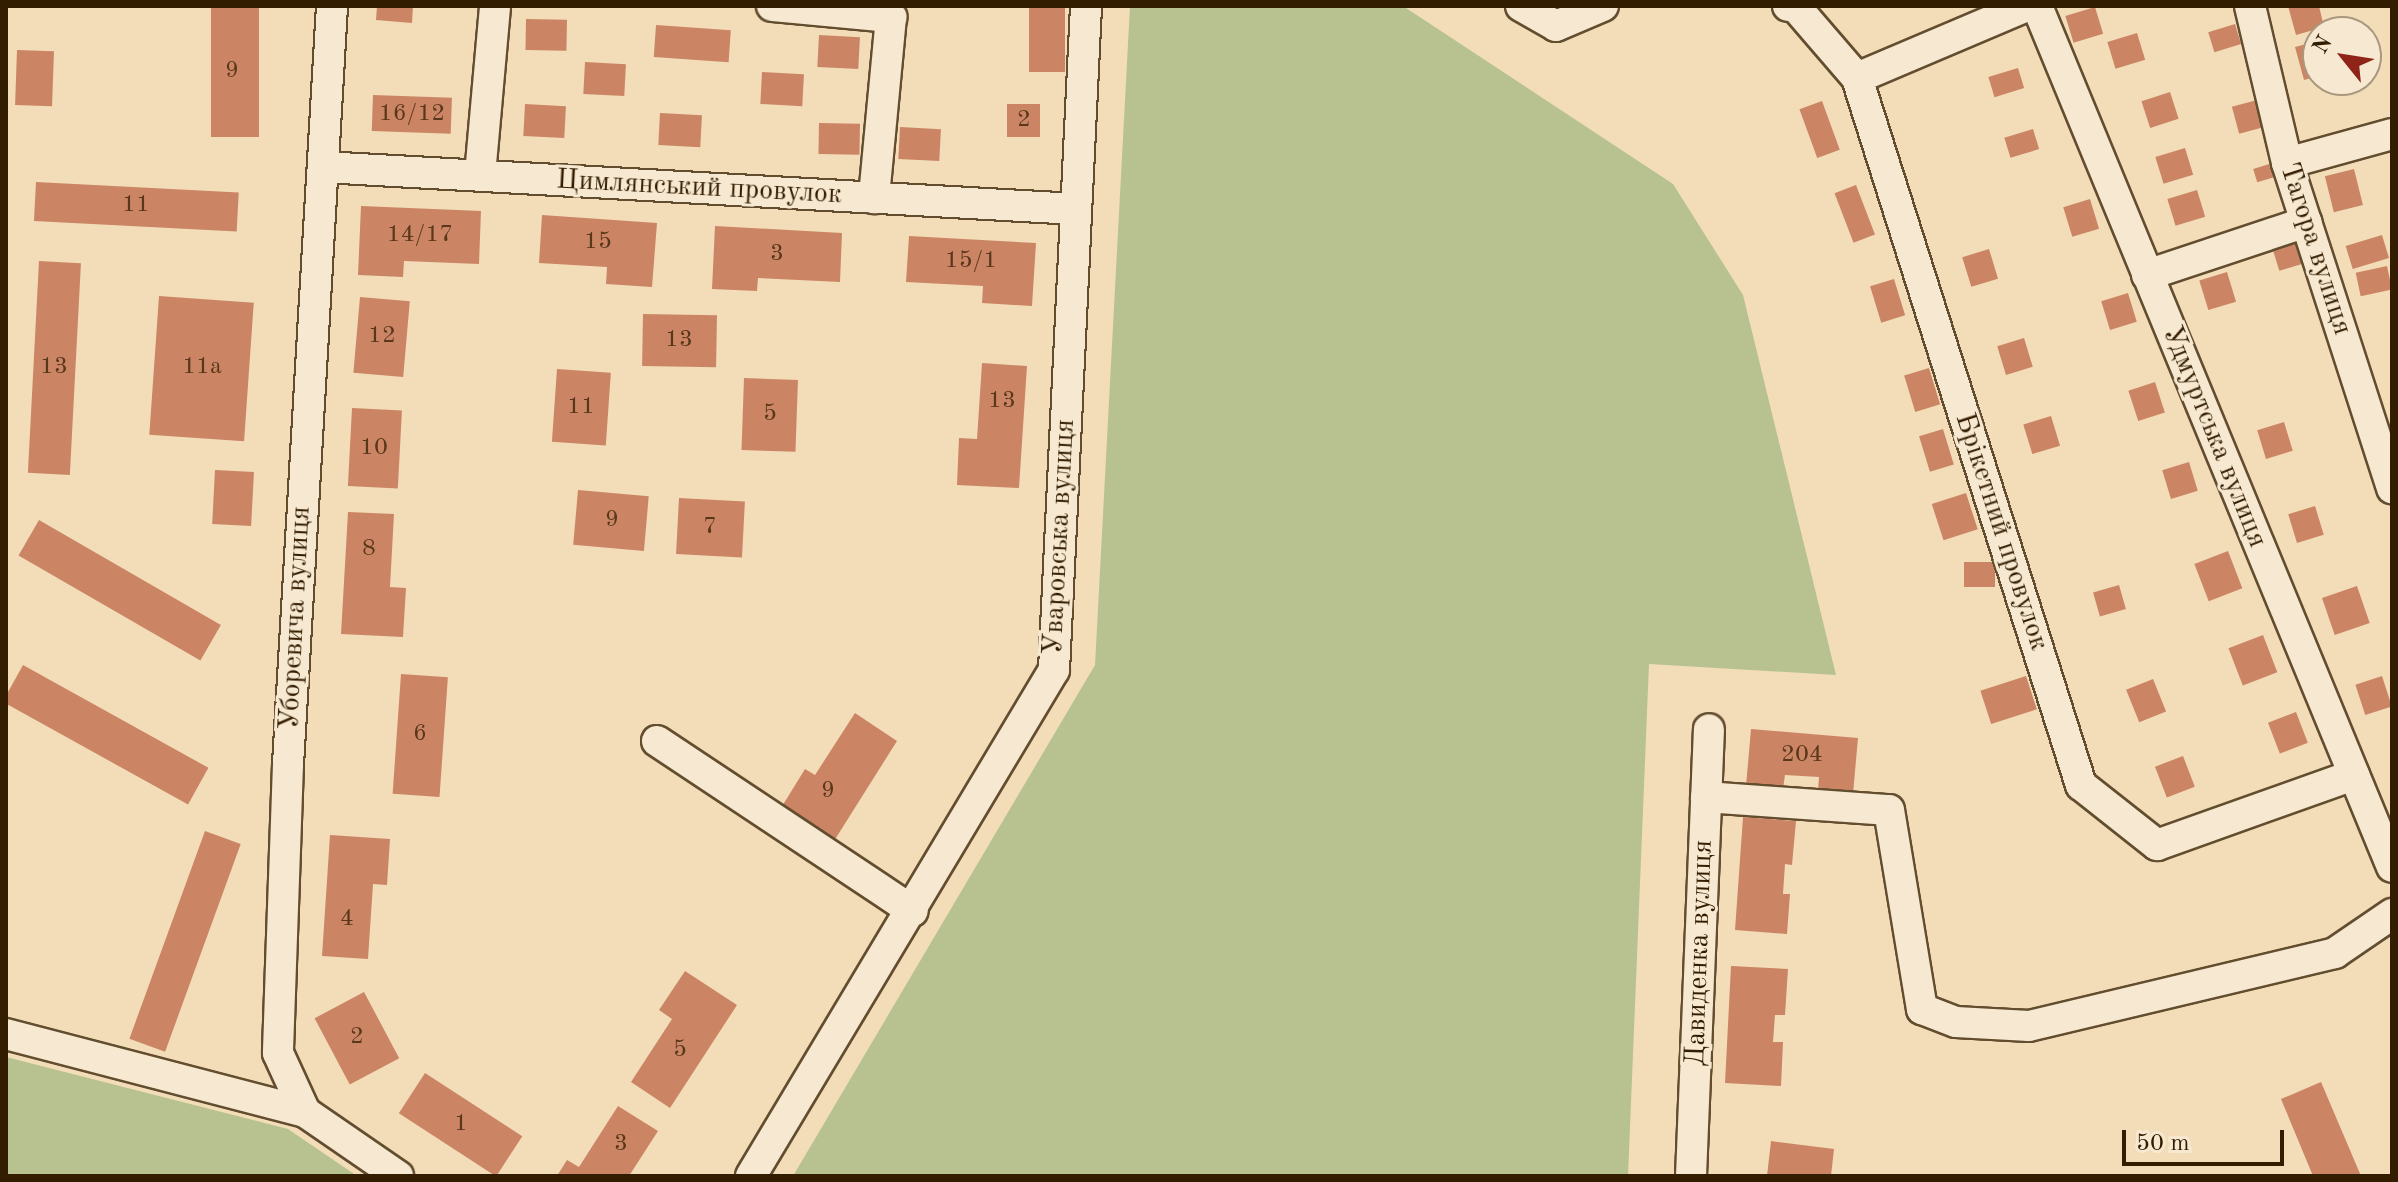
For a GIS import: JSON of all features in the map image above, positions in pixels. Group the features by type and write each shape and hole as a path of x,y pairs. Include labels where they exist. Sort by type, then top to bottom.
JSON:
{"street":[{"name":"Уборевича вулиця","path":"305,1112 278,1053 288,764 332,6"},
{"path":"480,175 495,6"},
{"path":"772,6 891,17 874,198"},
{"name":"Уваровська вулиця","path":"751,1176 913,911 1054,670 1086,6"},
{"path":"1521,6 1556,26 1603,6"},
{"path":"1788,6 1795,6"},
{"name":"Брiкетний провулок","path":"1795,6 1857,78 2081,785 2157,845 2354,775"},
{"path":"1857,78 2027,6"},
{"name":"Удмуртська вулиця","path":"2037,6 2392,867"},
{"name":"Тагора вулиця","path":"2250,6 2287,163 2392,489"},
{"path":"2287,163 2392,134"},
{"name":"Цимлянський провулок","path":"323,167 1076,209"},
{"path":"2147,275 2306,222"},
{"name":"Давиденка вулиця","path":"1691,1176 1709,729"},
{"path":"657,741 913,911"},
{"path":"1706,797 1889,810 1922,1009 1956,1022 2029,1026 2335,953 2392,914"},
{"path":"6,1034 305,1112 398,1176"}],"green space":[{"path":"1130,6 1403,6 1673,184 1743,295 1836,675 1649,664 1628,1176 793,1176 1095,665"},
{"path":"6,1057 288,1129 357,1176 6,1176"}],"building":[{"path":"211,6 259,6 259,137 211,137"},
{"path":"377,6 413,6 412,23 376,20"},
{"path":"1029,6 1065,6 1065,72 1029,72"},
{"path":"2288,6 2319,6 2321,16 2302,16 2302,33 2296,35"},
{"path":"2095,7 2103,34 2074,43 2065,16"},
{"path":"526,19 567,20 566,51 525,50"},
{"path":"2235,24 2241,44 2214,52 2208,32"},
{"path":"656,25 731,30 729,62 654,57"},
{"path":"2137,33 2145,60 2116,69 2107,42"},
{"path":"819,35 860,37 858,69 817,67"},
{"path":"2302,45 2302,73 2295,47"},
{"path":"17,50 54,51 52,106 15,105"},
{"path":"585,62 626,64 624,96 583,94"},
{"path":"2018,68 2024,88 1994,97 1988,77"},
{"path":"762,72 804,74 802,106 760,104"},
{"path":"2170,92 2179,119 2150,128 2141,101"},
{"path":"373,95 452,98 451,134 372,131"},
{"path":"2257,100 2264,127 2239,134 2232,107"},
{"path":"1822,101 1840,150 1817,158 1799,109"},
{"path":"525,104 566,106 564,138 523,136"},
{"path":"1007,104 1040,104 1040,137 1007,137"},
{"path":"660,113 702,115 700,147 658,145"},
{"path":"819,123 860,124 859,155 818,154"},
{"path":"900,127 941,129 939,161 898,159"},
{"path":"2033,129 2039,149 2010,158 2004,138"},
{"path":"2185,148 2193,175 2164,184 2155,157"},
{"path":"2279,161 2283,174 2257,182 2253,169"},
{"path":"2354,169 2363,205 2334,212 2325,176"},
{"path":"36,182 239,193 237,232 34,221"},
{"path":"1856,185 1875,234 1854,243 1835,193"},
{"path":"2197,190 2205,217 2176,226 2167,199"},
{"path":"2090,199 2099,229 2072,237 2063,207"},
{"path":"361,206 481,211 479,264 404,261 403,277 358,275"},
{"path":"542,215 657,223 652,287 606,284 607,267 539,263"},
{"path":"715,226 842,233 840,282 758,278 757,291 712,289"},
{"path":"2297,233 2306,263 2279,271 2270,241"},
{"path":"2382,235 2389,258 2353,269 2346,246"},
{"path":"909,236 1036,243 1032,306 982,303 983,286 906,282"},
{"path":"1989,249 1998,279 1971,287 1962,257"},
{"path":"39,261 81,263 70,475 28,473"},
{"path":"2387,266 2392,289 2361,296 2356,273"},
{"path":"2227,272 2236,302 2208,310 2199,280"},
{"path":"1894,279 1905,315 1881,323 1870,286"},
{"path":"2128,293 2137,322 2110,330 2101,301"},
{"path":"159,296 254,303 244,441 149,435"},
{"path":"360,297 410,301 403,377 353,373"},
{"path":"643,314 717,315 716,367 642,366"},
{"path":"2024,338 2033,367 2006,375 1997,346"},
{"path":"982,363 1027,366 1019,488 957,485 959,438 977,439"},
{"path":"1929,368 1940,404 1915,412 1904,376"},
{"path":"557,369 611,373 606,446 552,442"},
{"path":"744,378 798,380 795,452 741,450"},
{"path":"2155,382 2165,412 2138,421 2128,391"},
{"path":"352,408 402,411 398,489 348,486"},
{"path":"2051,416 2060,446 2032,454 2023,424"},
{"path":"2284,422 2293,451 2266,459 2257,430"},
{"path":"1943,429 1954,464 1930,472 1919,436"},
{"path":"2189,462 2198,491 2171,499 2162,470"},
{"path":"215,470 254,472 251,526 212,524"},
{"path":"578,490 649,496 644,551 573,545"},
{"path":"1966,493 1978,529 1944,540 1932,504"},
{"path":"679,498 745,501 742,557 676,554"},
{"path":"2315,506 2324,535 2297,543 2288,514"},
{"path":"348,512 394,514 390,587 406,588 403,637 341,634"},
{"path":"39,520 221,625 200,661 18,556"},
{"path":"2228,551 2242,588 2209,601 2194,564"},
{"path":"1964,562 1995,562 1995,587 1964,587"},
{"path":"2119,585 2126,609 2100,616 2093,592"},
{"path":"2357,586 2370,623 2335,635 2322,598"},
{"path":"2263,635 2277,672 2243,686 2228,648"},
{"path":"23,665 208,768 188,805 6,704 6,696"},
{"path":"401,674 448,677 440,797 393,794"},
{"path":"2026,676 2037,709 1991,724 1980,691"},
{"path":"2382,676 2392,706 2365,715 2355,685"},
{"path":"2153,679 2166,711 2139,722 2126,690"},
{"path":"2296,712 2308,743 2280,754 2268,723"},
{"path":"855,713 897,741 834,841 781,808 805,769 815,775"},
{"path":"1751,729 1858,738 1853,794 1818,791 1819,777 1785,775 1783,789 1746,786"},
{"path":"2183,756 2195,787 2167,798 2155,767"},
{"path":"1743,817 1796,821 1792,865 1785,864 1783,894 1790,894 1787,934 1735,930"},
{"path":"205,831 241,844 165,1052 129,1039"},
{"path":"330,835 390,839 387,885 373,884 368,959 322,956"},
{"path":"1731,966 1788,969 1785,1015 1775,1015 1773,1042 1783,1042 1781,1086 1725,1083"},
{"path":"685,971 737,1005 670,1108 631,1082 672,1019 659,1010"},
{"path":"364,992 399,1058 350,1085 315,1018"},
{"path":"425,1073 522,1136 495,1176 399,1113"},
{"path":"2321,1082 2361,1176 2313,1176 2281,1099"},
{"path":"618,1106 658,1131 629,1176 557,1176 567,1160 579,1167"},
{"path":"1771,1141 1834,1149 1831,1176 1767,1176"}]}
